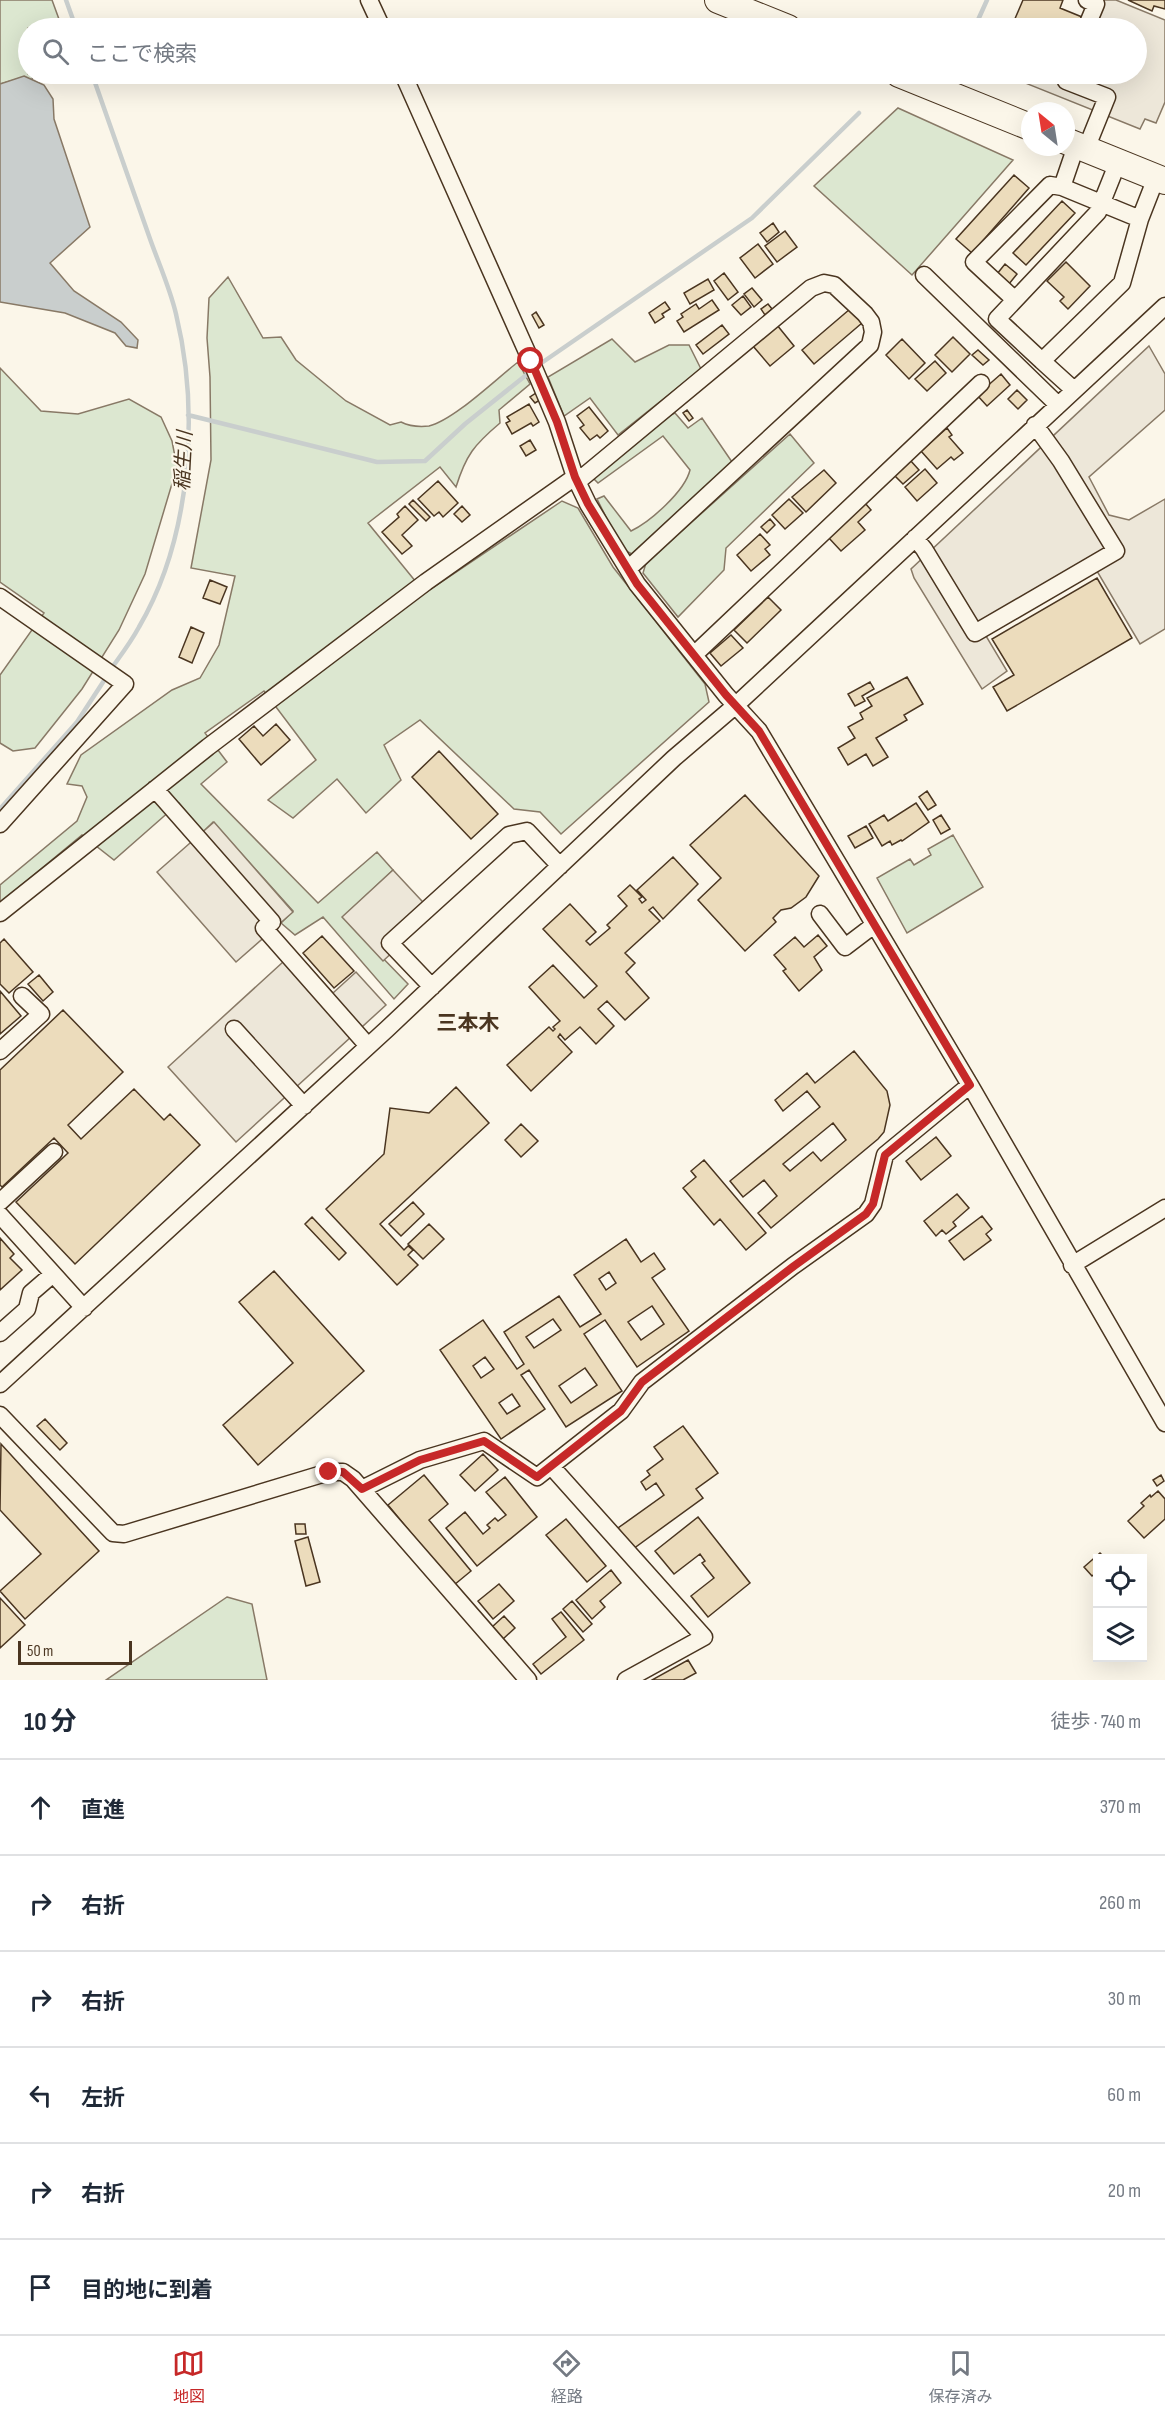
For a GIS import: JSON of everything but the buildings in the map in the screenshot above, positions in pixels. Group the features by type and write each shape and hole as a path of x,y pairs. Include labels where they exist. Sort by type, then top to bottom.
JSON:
{"highway":[{"path":"718,0 763,18"},
{"path":"924,84 1021,123"},
{"path":"1076,145 1160,180"}],"street":[{"path":"369,0 377,18"},
{"path":"1087,0 1096,4 1090,18"},
{"path":"407,84 531,361 557,422 576,480 588,504 637,584 759,731 970,1085 1165,1423"},
{"path":"1062,187 1076,145 1107,97 1074,84"},
{"path":"1074,390 997,319 1098,212 1118,162"},
{"path":"1042,361 1122,283 1140,219 1160,180"},
{"path":"1015,300 974,262 1050,185 1062,187 1140,219"},
{"path":"924,275 1059,405"},
{"path":"0,913 154,789 426,582 576,480 811,288 824,283 834,285 871,322 873,332 870,345 628,569"},
{"path":"0,1384 304,1106 674,758 736,705 1165,306"},
{"path":"695,654 981,382"},
{"path":"915,538 975,633 1116,551 1061,461 1035,425"},
{"path":"0,597 125,684 0,824"},
{"path":"154,789 272,922 264,928 368,1046"},
{"path":"432,987 390,943 509,835 527,831 560,866"},
{"path":"820,914 845,947 874,925"},
{"path":"0,1051 41,1014 22,996"},
{"path":"234,1029 304,1106"},
{"path":"362,1489 420,1460 484,1441 537,1477 621,1411 642,1382 866,1214 873,1204 885,1155 970,1085"},
{"path":"0,1202 54,1152"},
{"path":"1072,1265 1165,1208"},
{"path":"0,1215 84,1308"},
{"path":"0,1333 27,1309 31,1293 53,1274"},
{"path":"0,1415 113,1533 124,1534 329,1472 343,1472 362,1489 528,1680"},
{"path":"551,1467 704,1637 626,1680"}],"green space":[{"path":"0,0 52,0 59,18 18,18 18,79 0,84"},
{"path":"898,108 1013,160 912,275 814,186"},
{"path":"228,277 263,338 281,337 296,360 346,401 390,425 401,422 429,426 439,422 462,408 518,362 530,384 499,410 500,423 472,451 456,487 440,467 368,523 425,593 562,501 578,508 613,567 705,684 709,702 561,834 540,812 514,809 420,720 384,745 401,780 366,813 337,779 293,818 268,800 316,760 264,691 205,733 227,762 201,784 318,903 377,852 393,870 343,917 408,984 394,999 323,917 295,935 281,923 293,911 213,822 203,832 179,803 114,860 82,835 0,903 0,885 77,821 87,797 82,786 67,784 81,755 172,690 200,678 219,645 235,576 191,568 211,460 207,338 209,298"},
{"path":"612,339 635,362 669,345 689,345 701,369 618,435 590,398 564,416 548,377"},
{"path":"0,368 41,411 78,414 129,399 161,417 172,441 177,467 145,574 119,630 82,689 35,748 13,751 0,743 0,675 44,613 0,582"},
{"path":"675,413 688,428 702,418 732,462 632,554 622,549 597,499 604,496 631,531 648,521 666,505 681,487 690,470 663,436 598,483 591,476 666,417"},
{"path":"790,434 814,463 726,548 724,570 678,617 643,573 646,563"},
{"path":"953,835 983,887 907,933 877,878 910,859 914,865 931,855 928,849"},
{"path":"227,1597 252,1604 267,1680 106,1680"}],"shaded area":[{"path":"1092,0 1116,0 1165,20 1165,102 1156,123 1145,119 1140,129 1028,84 1147,84 1147,18 1084,18"},
{"path":"18,78 18,84 42,84 53,99 54,119 90,227 50,263 74,291 121,322 138,340 137,348 126,346 115,333 65,313 0,302 0,84"},
{"path":"1149,346 1165,374 1165,410 1089,477 1109,515 1129,520 1165,499 1165,629 1140,644 1097,571 986,636 1007,671 982,689 914,578 911,569"},
{"path":"214,822 293,912 236,962 157,872"},
{"path":"393,870 434,914 383,961 342,917"},
{"path":"295,951 333,993 356,972 386,1005 236,1142 168,1067"}],"waterway":[{"name":"稲生川","path":"66,0 72,18"},
{"path":"979,18 987,0"},
{"name":"稲生川","path":"96,84 173,304 188,392 189,433 186,474 180,515 170,554 157,592 139,627 111,669"},
{"path":"540,364 752,218 859,113"},
{"path":"188,415 377,462 425,461 465,424 530,372"},
{"name":"稲生川","path":"0,809 77,722 107,676"}],"district":[{"name":"三本木","path":"468,1023"}],"route":[{"path":"329,1472 343,1472 362,1489 420,1460 484,1441 537,1477 621,1411 642,1382 866,1214 873,1204 885,1155 970,1085 759,731 726,695 637,584 588,504 575,477 557,422 531,361"}]}
